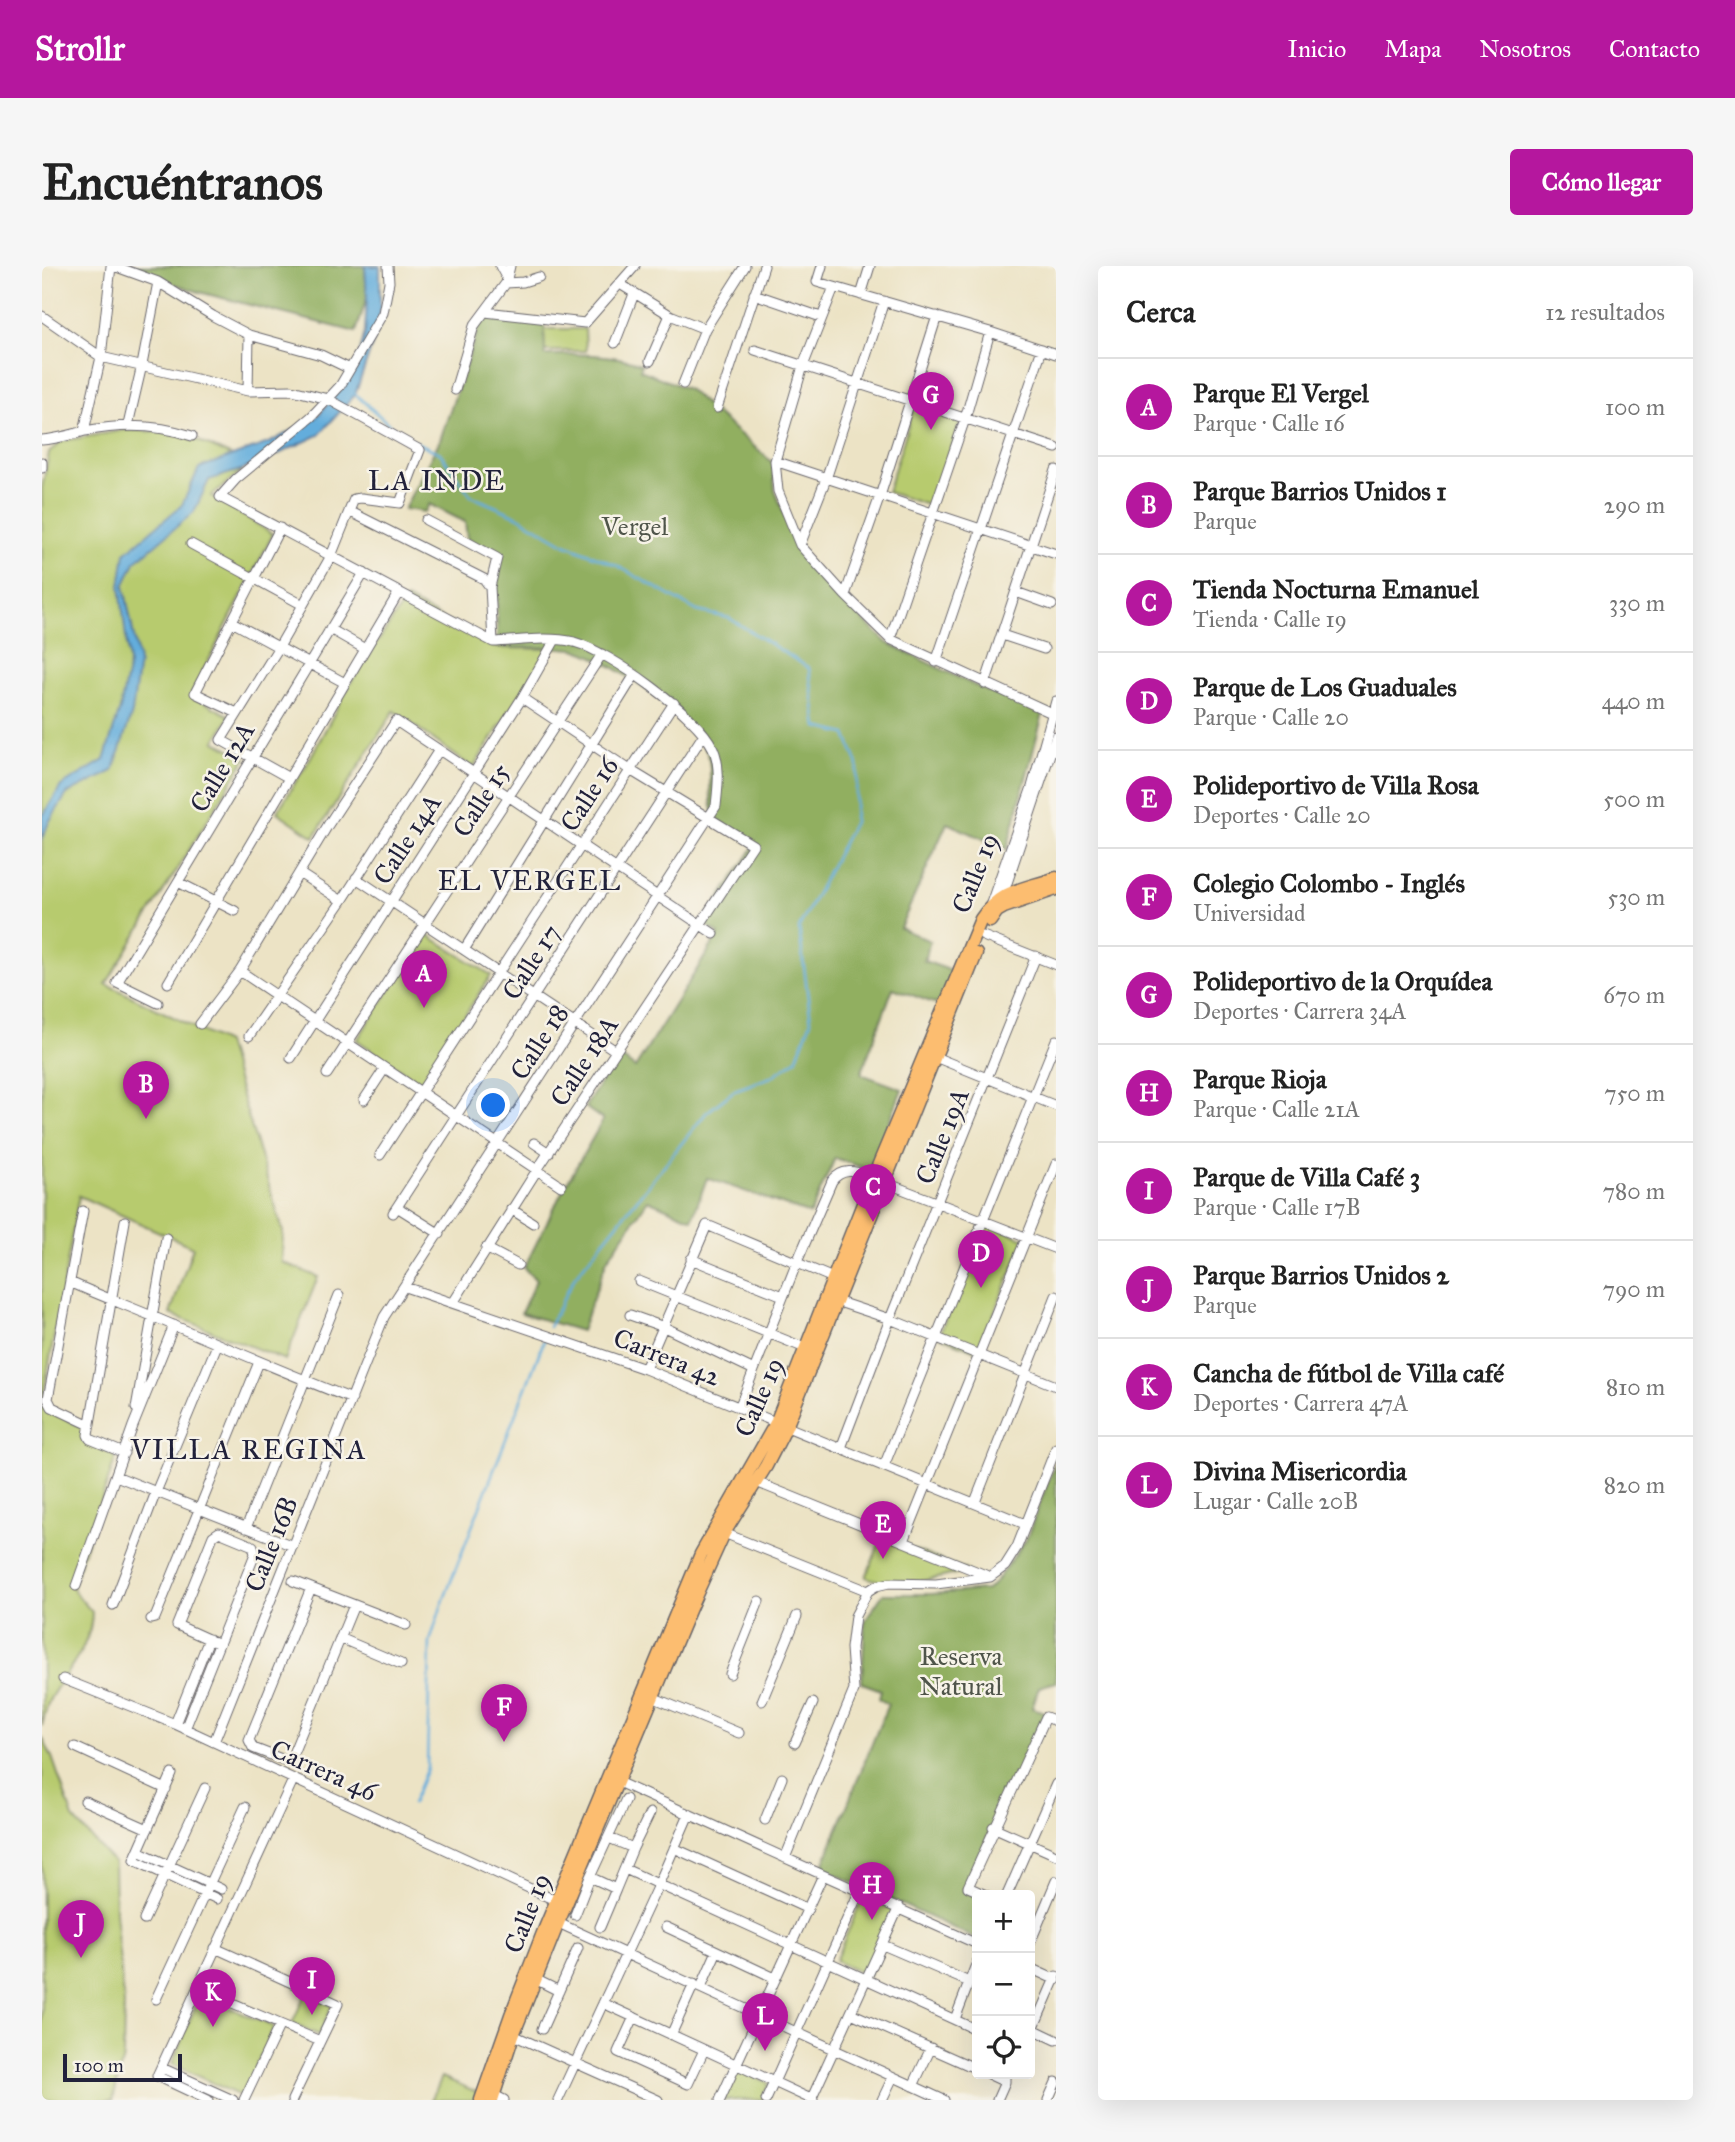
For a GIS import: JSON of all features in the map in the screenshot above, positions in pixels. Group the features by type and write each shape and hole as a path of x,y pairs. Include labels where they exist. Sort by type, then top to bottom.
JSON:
{"main road":[{"path":"993,909 1003,895 1056,878"},
{"path":"993,909 1056,889"},
{"name":"Calle 19","path":"492,2099 554,1921 701,1554 781,1425 805,1348 935,1057 993,909"},
{"name":"Calle 19","path":"561,1903 594,1854 618,1782 652,1697 724,1533 756,1482 836,1301 879,1179 973,937 993,909"},
{"name":"Calle 19","path":"492,2099 511,2015 554,1921"}],"street":[{"path":"84,432 101,357 113,266 158,282 249,335 321,355 351,369"},
{"path":"388,266 389,282 383,313 360,349 351,369 329,399 311,417 236,479 220,497 493,642 574,642 602,654 674,703 704,734"},
{"path":"500,266 507,281"},
{"path":"455,390 474,326 507,281 510,266"},
{"path":"485,312 585,323 635,266"},
{"path":"683,384 705,329 745,266"},
{"path":"717,408 764,266"},
{"path":"822,266 817,282 1056,354"},
{"path":"861,295 870,266"},
{"path":"507,281 523,282 539,276"},
{"path":"128,425 158,282"},
{"path":"620,284 670,314 705,329"},
{"path":"834,287 803,366 775,461 778,491 800,545 890,639 1054,714"},
{"path":"615,343 634,294"},
{"path":"754,294 821,317"},
{"path":"800,545 826,479 884,301"},
{"path":"650,361 670,314"},
{"path":"42,316 101,357 248,391 292,390 329,399 420,450 400,503 354,499 331,556 221,740 289,778"},
{"path":"845,595 880,496 937,316"},
{"path":"890,639 965,419 990,332"},
{"path":"248,391 249,335"},
{"path":"936,662 1042,349"},
{"path":"755,351 1056,448"},
{"path":"42,440 60,439 128,425 173,429 192,436"},
{"path":"775,461 1056,554"},
{"path":"42,462 42,468"},
{"path":"985,684 1056,470"},
{"path":"349,511 484,579 490,587"},
{"path":"426,520 497,558 490,587 493,642"},
{"path":"237,713 195,692 279,528"},
{"path":"191,544 303,605"},
{"name":"Calle 12A","path":"158,1003 117,983 364,573"},
{"path":"168,983 399,592"},
{"path":"1016,592 1052,605"},
{"path":"232,622 345,683"},
{"path":"330,629 365,649"},
{"path":"1002,635 1044,649"},
{"name":"Calle 14A","path":"291,1058 522,698 555,640"},
{"name":"Calle 15","path":"327,1074 602,654"},
{"path":"464,950 634,676"},
{"path":"522,698 709,820"},
{"name":"Calle 19","path":"993,909 1056,701"},
{"name":"Calle 16","path":"380,1155 674,703"},
{"path":"200,1024 240,971 396,721 714,934"},
{"name":"Calle 17","path":"440,1234 395,1210 704,734"},
{"name":"Calle 18","path":"405,1287 709,820 716,806 719,773 713,749 704,734"},
{"name":"Calle 19","path":"1003,895 1056,736"},
{"path":"249,1036 342,901 439,750"},
{"name":"Calle 18A","path":"453,1303 511,1209 753,845 709,820"},
{"path":"299,873 342,901"},
{"path":"356,878 616,1051"},
{"path":"178,882 235,911"},
{"path":"983,936 1056,965"},
{"name":"Calle 19A","path":"841,1448 1035,956"},
{"path":"240,971 561,1186"},
{"path":"884,1466 1056,1040"},
{"path":"935,1057 1056,1105"},
{"path":"364,1101 385,1068"},
{"path":"534,1143 549,1153"},
{"path":"904,1541 1056,1164"},
{"path":"739,1408 832,1181 843,1172 851,1170 879,1179 1056,1249"},
{"path":"511,1209 533,1223"},
{"path":"83,1211 48,1399 52,1407 90,1425"},
{"path":"124,1453 90,1439 90,1425 125,1221"},
{"path":"645,1368 707,1225 834,1278"},
{"path":"133,1426 166,1238"},
{"path":"486,1248 518,1265"},
{"path":"691,1259 783,1296"},
{"path":"639,1281 805,1348"},
{"path":"71,1282 111,1301 352,1399"},
{"name":"Carrera 42","path":"405,1287 645,1368 1025,1524"},
{"name":"Calle 16B","path":"214,1742 384,1317 405,1287"},
{"path":"246,1528 339,1295"},
{"path":"975,1502 1056,1296"},
{"path":"836,1301 890,1319 1056,1386"},
{"path":"630,1315 664,1327 754,1370"},
{"path":"76,1586 133,1426 174,1325"},
{"path":"113,1605 217,1345"},
{"path":"151,1619 155,1618 259,1362"},
{"path":"785,1857 854,1690 851,1648 855,1616 868,1591 889,1583 936,1584 990,1577 1005,1566 1017,1547 1056,1448"},
{"path":"116,1476 293,1546"},
{"path":"756,1482 990,1577"},
{"path":"180,1726 214,1641 256,1552 253,1546 219,1532 213,1536 177,1625 214,1641"},
{"path":"724,1533 868,1591"},
{"path":"293,1581 406,1625"},
{"path":"311,1588 249,1740 253,1748 284,1760 292,1756 354,1605"},
{"path":"730,1674 759,1601"},
{"path":"762,1701 797,1616"},
{"path":"340,1638 401,1664"},
{"name":"Carrera 46","path":"63,1679 180,1726 561,1903"},
{"path":"652,1697 739,1733"},
{"path":"795,1743 813,1703"},
{"path":"975,1890 968,1887 993,1827 1046,1717 1056,1721"},
{"path":"75,1747 166,1789"},
{"path":"172,1774 134,1860 217,1899"},
{"path":"765,1820 782,1778"},
{"path":"208,2100 160,2072 293,1780"},
{"path":"618,1782 972,1942"},
{"path":"1009,1890 1056,1784"},
{"path":"144,1920 205,1788"},
{"path":"575,1915 590,1877 594,1854 608,1838 626,1798"},
{"path":"85,1801 148,1829"},
{"path":"156,1999 245,1807"},
{"path":"600,1927 650,1813"},
{"path":"558,2100 689,1814"},
{"path":"993,1827 1056,1855"},
{"path":"608,1838 633,1848"},
{"path":"674,1849 808,1909"},
{"path":"138,1851 222,1889"},
{"path":"625,1869 972,2028"},
{"path":"720,2100 808,1909 820,1874"},
{"path":"590,1877 616,1889"},
{"path":"1035,1930 1056,1881"},
{"path":"766,2100 860,1890"},
{"path":"603,2003 812,2100 899,1907"},
{"path":"1035,1916 1040,1918"},
{"path":"554,1921 944,2100"},
{"path":"666,1927 775,1978"},
{"path":"883,1945 969,1982"},
{"path":"215,1948 338,2004 292,2100"},
{"path":"542,2029 578,1948"},
{"path":"671,2035 717,1951"},
{"path":"1035,1970 1055,1979 1032,2029 1056,2040"},
{"path":"955,2019 972,1974"},
{"path":"535,1979 559,1991"},
{"path":"197,1989 320,2041"},
{"path":"851,2012 972,2067"},
{"path":"634,2017 618,2052 688,2084 704,2050"},
{"path":"244,2100 280,2024"},
{"path":"513,2035 647,2098 658,2100"},
{"path":"913,2086 931,2048"},
{"path":"882,2100 893,2077"},
{"path":"997,2100 1005,2079"},
{"path":"1048,2100 1056,2082"},
{"path":"197,2093 233,2100"}],"green space":[{"path":"121,266 365,266 367,297 356,332 199,292"},
{"name":"Vergel","path":"483,315 544,321 545,355 594,355 629,360 642,364 640,370 688,389 773,463 775,490 797,549 844,602 887,643 980,688 1043,714 1007,849 947,823 900,928 930,941 924,961 953,971 939,1005 893,988 861,1074 902,1089 870,1170 835,1158 810,1214 707,1178 692,1219 648,1200 607,1260 581,1331 521,1313 536,1280 524,1268 562,1192 603,1120 585,1107 618,1055 635,1068 719,934 703,923 755,845 715,818 711,802 708,755 688,725 652,693 592,656 570,649 497,648 497,583 501,557 467,539 465,522 429,504 425,512 404,509 440,440"},
{"path":"544,329 585,329 586,351 544,351"},
{"path":"915,405 961,420 931,506 887,492"},
{"path":"125,430 181,433 250,464 211,496 273,534 191,695 230,716 215,741 246,758 106,984 226,1043 283,1232 282,1262 318,1277 285,1360 170,1314 193,1247 79,1196 42,1403 42,488 49,453 62,441"},
{"path":"406,599 497,648 549,649 473,768 394,711 314,837 277,812 307,764 350,684"},
{"path":"426,934 491,975 421,1083 357,1040"},
{"path":"982,1222 1025,1239 978,1352 939,1336"},
{"path":"42,1403 45,1408 82,1427 84,1438 116,1457 73,1584 74,1591 92,1612 88,1636 50,1699 42,1726"},
{"name":"Reserva Natural","path":"1056,1461 1056,1682 1039,1687 1032,1708 1045,1712 963,1890 972,1894 972,1937 822,1868 888,1704 879,1699 881,1690 862,1683 865,1621 883,1594 987,1590 1026,1540"},
{"path":"882,1537 966,1570 943,1577 902,1582 866,1577"},
{"path":"42,1737 52,1757 73,1818 114,1863 115,1912 124,2004 123,2057 113,2100 42,2100"},
{"path":"863,1897 895,1910 868,1976 835,1961"},
{"path":"305,1994 332,2006 319,2035 292,2024"},
{"path":"200,1995 274,2027 242,2097 172,2064"},
{"path":"735,2068 769,2083 762,2100 722,2100"},
{"path":"442,2077 477,2092 474,2100 431,2100"}],"water":[{"path":"365,266 380,266 380,322 355,395 319,435 253,466 209,480 194,512 135,562 124,586 139,662 132,713 113,771 67,794 49,822 42,840 42,817 61,786 104,760 120,709 129,664 120,586 125,553 182,505 199,468 271,442 317,417 356,369 365,332"}],"waterway":[{"path":"355,394 402,436"},
{"path":"411,440 440,453 471,496 517,516 565,544 616,565 697,611 729,618 809,668 817,727 846,734 858,765 854,822 799,928 811,1021 796,1060 771,1077 735,1090 706,1113 574,1278 549,1327"},
{"path":"412,1804 427,1768 430,1642 545,1338"}],"place":[{"name":"Polideportivo de la Orquídea","path":"931,430"},
{"name":"Parque El Vergel","path":"424,1008"},
{"name":"Parque Barrios Unidos 1","path":"146,1119"},
{"name":"Tienda Nocturna Emanuel","path":"873,1222"},
{"name":"Parque de Los Guaduales","path":"981,1288"},
{"name":"Polideportivo de Villa Rosa","path":"883,1559"},
{"name":"Colegio Colombo - Inglés","path":"504,1742"},
{"name":"Parque Rioja","path":"872,1920"},
{"name":"Parque Barrios Unidos 2","path":"81,1958"},
{"name":"Parque de Villa Café 3","path":"312,2015"},
{"name":"Cancha de fútbol de Villa café","path":"213,2027"},
{"name":"Divina Misericordia","path":"765,2051"}],"district":[{"name":"LA INDE","path":"437,480"},
{"name":"EL VERGEL","path":"530,880"},
{"name":"VILLA REGINA","path":"249,1449"}]}
